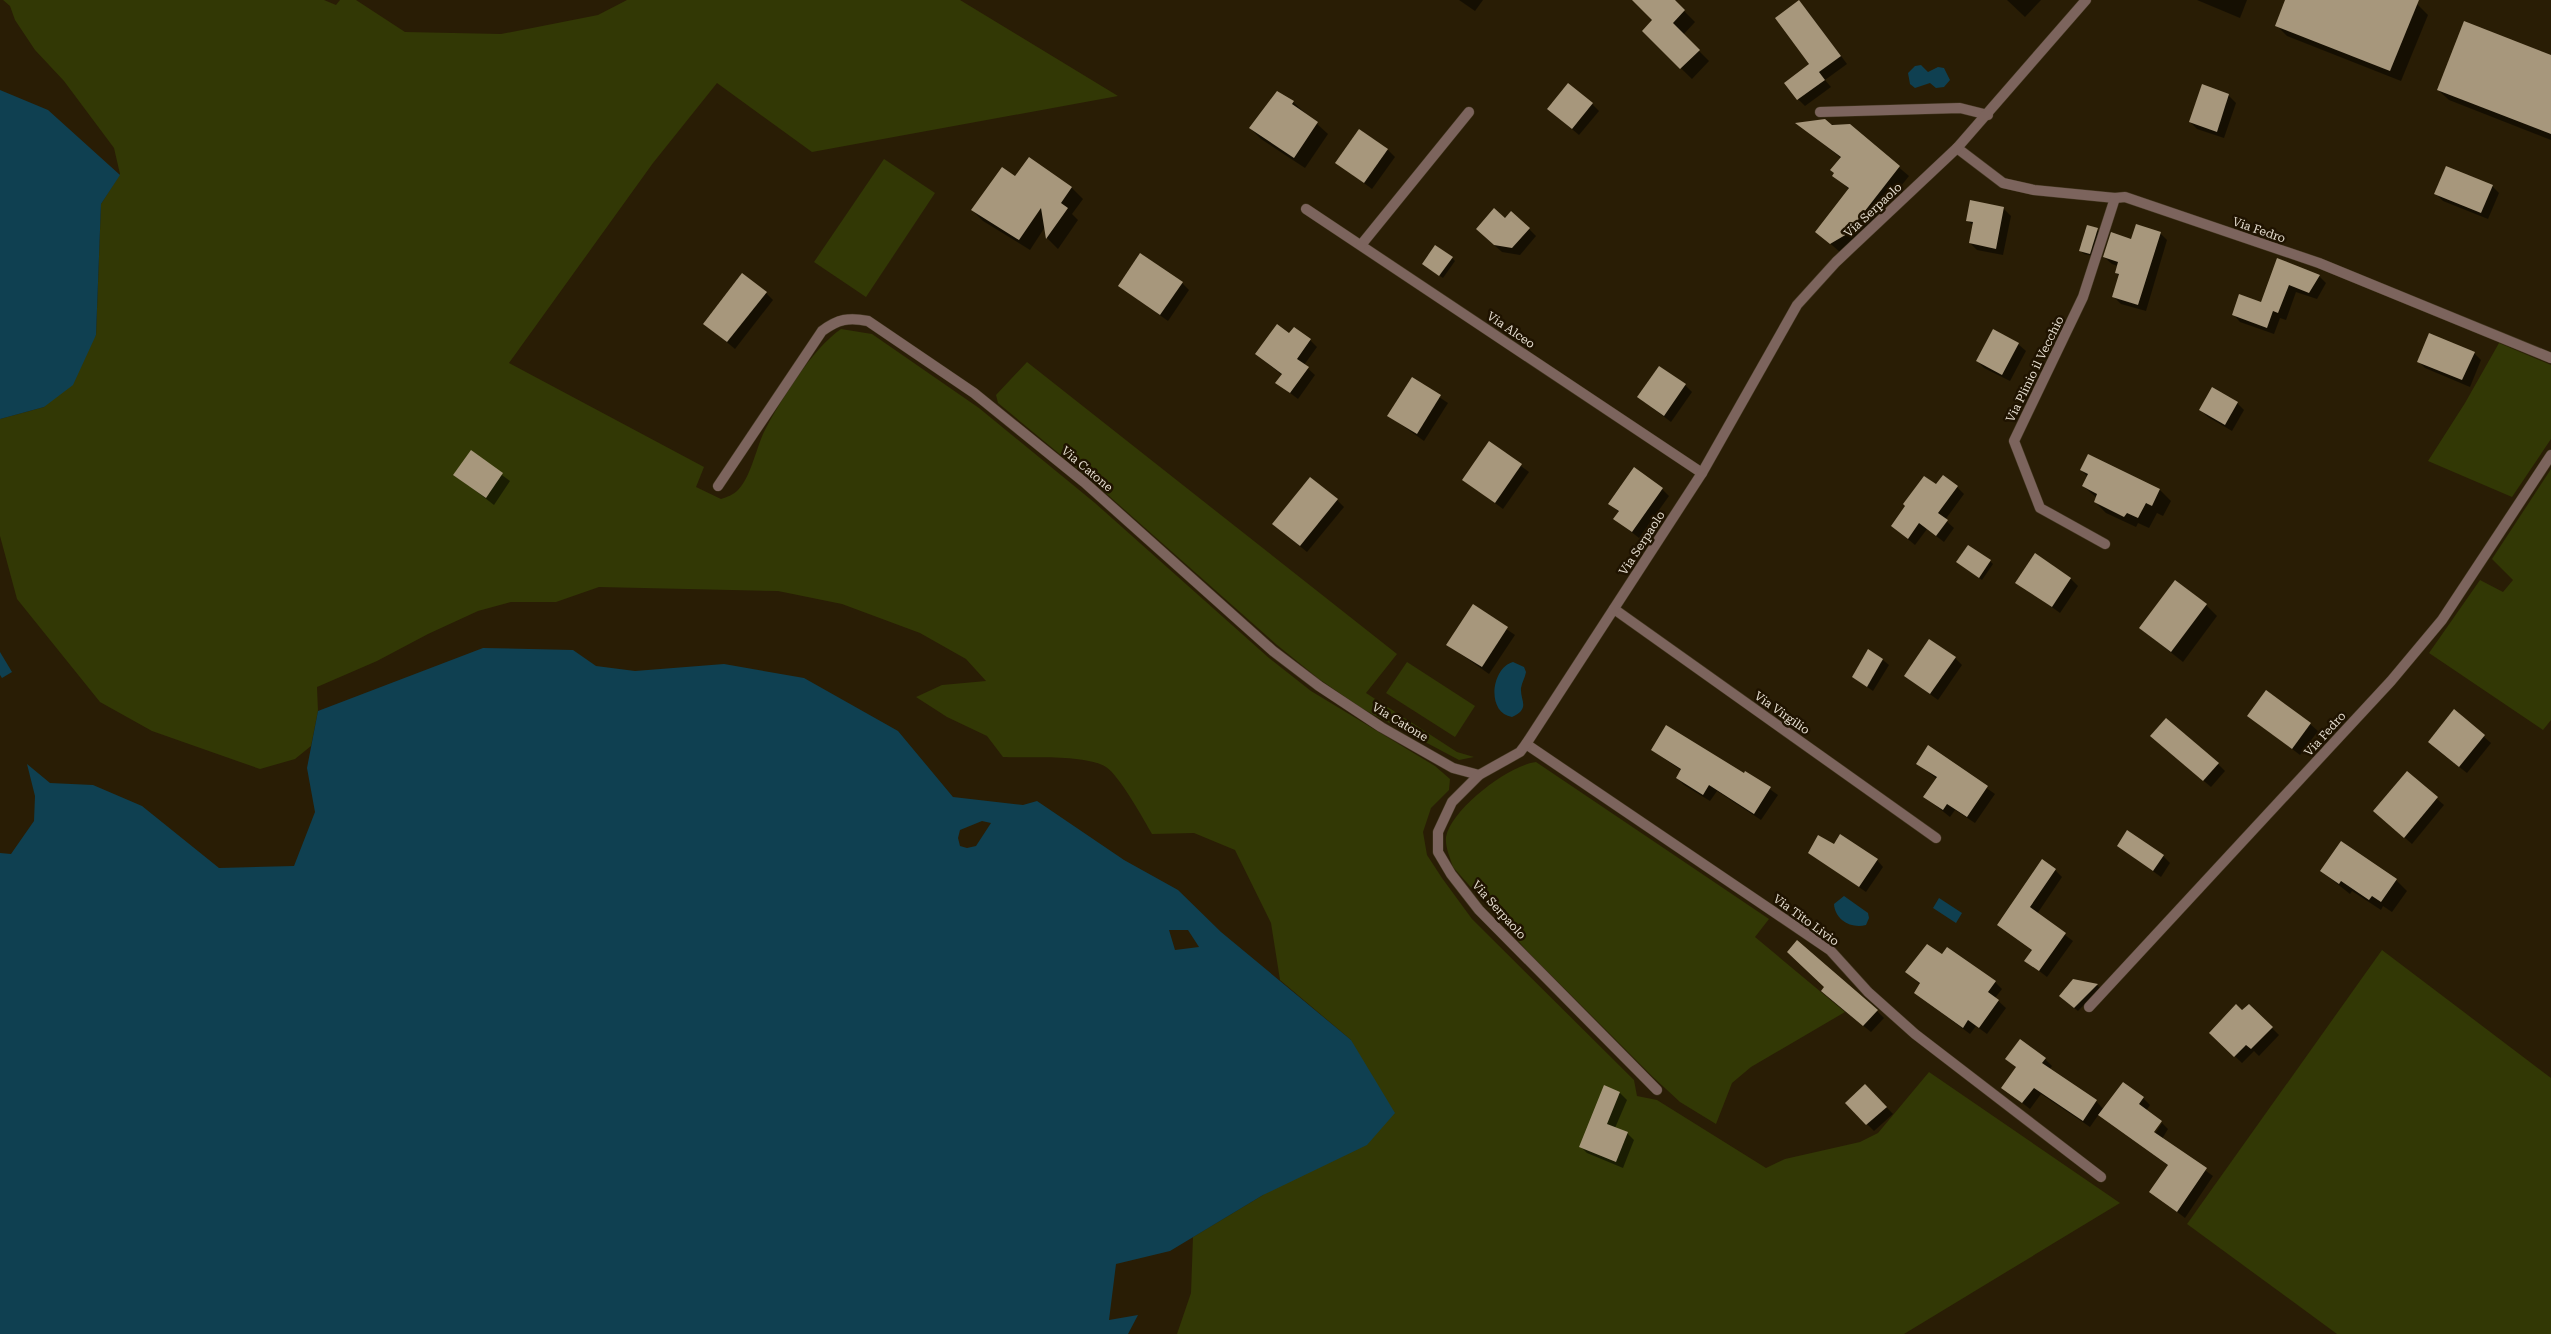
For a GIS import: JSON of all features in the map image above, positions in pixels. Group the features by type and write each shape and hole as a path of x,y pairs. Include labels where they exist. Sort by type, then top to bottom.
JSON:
{"street":[{"name":"Via Serpaolo","path":"1657,1090 1479,910 1451,874 1438,852 1438,832 1442,818 1452,802 1479,775 1520,752 1526,744 1702,473 1797,305 1836,262 1957,148 1988,115 2086,0"},
{"path":"1820,112 1960,108 1988,115"},
{"path":"1362,245 1469,112"},
{"name":"Via Fedro","path":"1957,148 2003,183 2034,190 2115,198 2125,197 2319,263 2551,358"},
{"name":"Via Plinio il Vecchio","path":"2105,544 2040,508 2014,441 2083,297 2115,198"},
{"name":"Via Alceo","path":"1306,209 1702,473"},
{"name":"Via Catone","path":"718,486 822,331 834,322 851,317 868,321 974,393 1069,470 1274,651 1319,686 1381,727 1453,768 1479,775"},
{"name":"Via Fedro","path":"2089,1007 2396,674 2442,620 2551,455"},
{"name":"Via Virgilio","path":"1614,609 1936,838"},
{"name":"Via Tito Livio","path":"1526,744 1830,950 1868,992 1915,1034 2101,1177"}],"green space":[{"path":"3,0 324,0 336,5 340,0 356,0 405,32 501,34 598,15 627,0 960,0 1118,96 812,152 717,83 653,163 509,363 704,467 696,487 721,499 734,493 742,485 770,421 797,377 819,349 841,329 872,334 979,408 1095,503 1269,658 1311,691 1435,766 1450,779 1449,790 1431,808 1423,832 1427,855 1472,919 1634,1080 1637,1096 1657,1100 1766,1168 1785,1159 1860,1142 1878,1133 1929,1072 2120,1203 1904,1334 1177,1334 1191,1293 1193,1237 1263,1195 1351,1040 1280,980 1271,923 1235,850 1194,833 1152,834 1118,779 1106,767 1097,763 1071,758 1003,757 987,736 947,717 916,697 942,685 986,681 966,659 920,633 842,604 778,591 599,587 556,602 511,602 478,611 428,634 377,661 317,687 318,711 311,746 295,759 260,769 152,731 100,702 17,599 0,536 0,419 44,407 96,335 101,204 120,174 114,148 64,81 35,50 15,20 10,6"},
{"path":"884,159 935,193 866,297 814,262"},
{"path":"2499,343 2551,365 2551,439 2512,497 2428,461 2465,403"},
{"path":"1027,362 1397,654 1366,693 1457,752 1474,757 1459,760 1361,708 1319,679 1277,645 1091,480 998,403 996,395"},
{"path":"2551,469 2551,720 2543,730 2429,653 2480,580 2503,592 2513,580 2492,559"},
{"path":"1407,662 1475,706 1455,737 1386,693"},
{"path":"1536,762 1769,919 1755,937 1845,1012 1751,1067 1732,1083 1716,1124 1680,1102 1653,1077 1527,951 1453,867 1447,848 1446,837 1450,826 1458,814 1483,790 1497,780 1511,771"},
{"path":"2382,950 2551,1078 2551,1334 2337,1334 2187,1224"}],"water":[{"path":"1921,65 1928,72 1938,67 1944,68 1950,80 1944,87 1936,88 1930,83 1915,88 1910,84 1908,73 1915,66"},
{"path":"0,90 48,110 120,175 101,204 96,335 73,385 44,407 0,419"},
{"path":"483,648 573,650 596,666 635,671 724,664 804,678 898,731 953,797 1023,805 1037,801 1124,860 1178,890 1221,932 1351,1040 1395,1113 1367,1145 1263,1195 1170,1251 1116,1264 1109,1320 1138,1315 1128,1334 0,1334 0,853 11,854 34,821 35,796 27,764 50,783 93,785 142,806 219,868 294,866 315,812 307,768 318,711","holes":["982,821 991,823 976,846 967,848 960,846 958,838 960,830","1169,930 1188,930 1199,947 1175,950"]},
{"path":"0,652 12,672 2,678 0,675"},
{"path":"1513,662 1524,667 1526,672 1521,688 1523,707 1518,714 1512,717 1504,714 1498,708 1494,690 1500,673"},
{"path":"1844,896 1868,913 1869,918 1866,925 1855,926 1845,922 1837,915 1834,904"},
{"path":"1939,898 1962,913 1956,923 1933,908"}],"building":[{"path":"1632,0 1675,0 1685,10 1673,23 1700,50 1680,69 1642,31 1652,20"},
{"path":"1799,0 1841,56 1819,72 1825,80 1797,100 1784,83 1809,64 1775,18"},
{"path":"2285,0 2419,0 2390,71 2275,26"},
{"path":"2464,21 2551,55 2551,134 2437,90"},
{"path":"1568,83 1593,103 1572,129 1547,109"},
{"path":"2202,84 2229,94 2217,132 2189,122"},
{"path":"1277,91 1294,101 1292,104 1318,122 1294,158 1249,128"},
{"path":"1825,119 1832,125 1850,124 1900,166 1847,234 1830,244 1815,232 1849,188 1832,176 1834,173 1830,170 1841,157 1795,123"},
{"path":"1359,129 1388,149 1364,183 1335,163"},
{"path":"1029,157 1072,187 1061,203 1068,208 1046,239 1041,208 1019,240 971,210 1002,167 1015,176"},
{"path":"2446,166 2493,185 2481,213 2434,194"},
{"path":"1970,200 2004,207 1996,249 1969,243 1973,222 1966,221"},
{"path":"1494,208 1505,218 1511,211 1530,228 1512,248 1494,245 1476,229"},
{"path":"2136,224 2161,232 2138,305 2112,297 2119,274 2115,273 2118,262 2103,257 2111,232 2131,239"},
{"path":"2087,225 2098,228 2090,254 2079,251"},
{"path":"1435,245 1453,257 1439,276 1422,264"},
{"path":"1140,253 1183,282 1160,315 1118,286"},
{"path":"2277,258 2320,275 2309,293 2289,285 2278,313 2273,311 2267,328 2232,315 2239,294 2261,302"},
{"path":"742,273 767,292 727,342 703,324"},
{"path":"1277,324 1289,333 1294,327 1311,339 1297,359 1309,367 1290,393 1275,383 1282,374 1255,354"},
{"path":"1993,329 2019,343 2002,375 1976,361"},
{"path":"2429,333 2475,352 2462,380 2417,362"},
{"path":"1659,366 1686,384 1664,416 1637,397"},
{"path":"1412,377 1441,395 1417,434 1387,416"},
{"path":"2212,387 2238,402 2225,425 2199,410"},
{"path":"1489,441 1522,464 1495,503 1462,480"},
{"path":"471,450 503,473 486,498 453,475"},
{"path":"2088,454 2160,489 2152,506 2146,503 2138,518 2127,513 2124,517 2094,502 2097,494 2082,486 2088,474 2080,470"},
{"path":"1634,467 1663,488 1632,532 1613,519 1619,511 1608,504"},
{"path":"1943,475 1958,486 1938,513 1948,520 1936,536 1919,523 1908,539 1891,526 1905,506 1903,504 1924,476 1936,484"},
{"path":"1310,477 1338,499 1300,546 1272,524"},
{"path":"1968,545 1991,560 1979,578 1956,562"},
{"path":"2035,553 2071,578 2052,607 2015,583"},
{"path":"2175,580 2207,604 2171,652 2139,628"},
{"path":"1473,604 1508,627 1482,667 1446,645"},
{"path":"1929,639 1956,657 1930,694 1904,676"},
{"path":"1868,649 1883,659 1867,687 1852,677"},
{"path":"2266,690 2311,723 2292,749 2247,716"},
{"path":"2454,709 2485,735 2459,767 2428,742"},
{"path":"2166,718 2219,763 2203,781 2150,736"},
{"path":"1666,725 1744,773 1745,771 1771,787 1754,814 1709,785 1703,795 1676,778 1681,769 1651,750"},
{"path":"1928,745 1988,786 1967,817 1947,804 1943,810 1923,797 1937,777 1916,764"},
{"path":"2407,771 2438,797 2404,838 2373,811"},
{"path":"2127,830 2164,855 2153,871 2117,846"},
{"path":"1840,834 1878,859 1859,887 1808,853 1818,835 1834,844"},
{"path":"2341,841 2397,879 2381,902 2372,896 2369,900 2341,881 2339,884 2320,871"},
{"path":"2042,859 2056,869 2030,907 2066,933 2039,971 2024,961 2032,950 1997,925"},
{"path":"1797,940 1878,1010 1863,1026 1821,991 1824,987 1787,952"},
{"path":"1927,944 1942,954 1947,947 1996,981 1988,992 1999,1000 1979,1028 1968,1020 1963,1028 1914,993 1920,983 1905,972"},
{"path":"2073,979 2098,984 2074,1008 2059,996"},
{"path":"2236,1004 2242,1010 2249,1004 2273,1027 2251,1049 2246,1045 2234,1057 2209,1033"},
{"path":"2020,1039 2046,1058 2042,1063 2097,1100 2083,1121 2034,1088 2022,1103 2001,1088 2016,1067 2005,1059"},
{"path":"2123,1082 2144,1097 2139,1104 2162,1121 2154,1132 2207,1168 2177,1212 2149,1192 2168,1165 2098,1115"},
{"path":"1865,1084 1887,1107 1866,1125 1845,1103"},
{"path":"1604,1085 1620,1092 1607,1124 1628,1132 1616,1162 1579,1147"}]}
